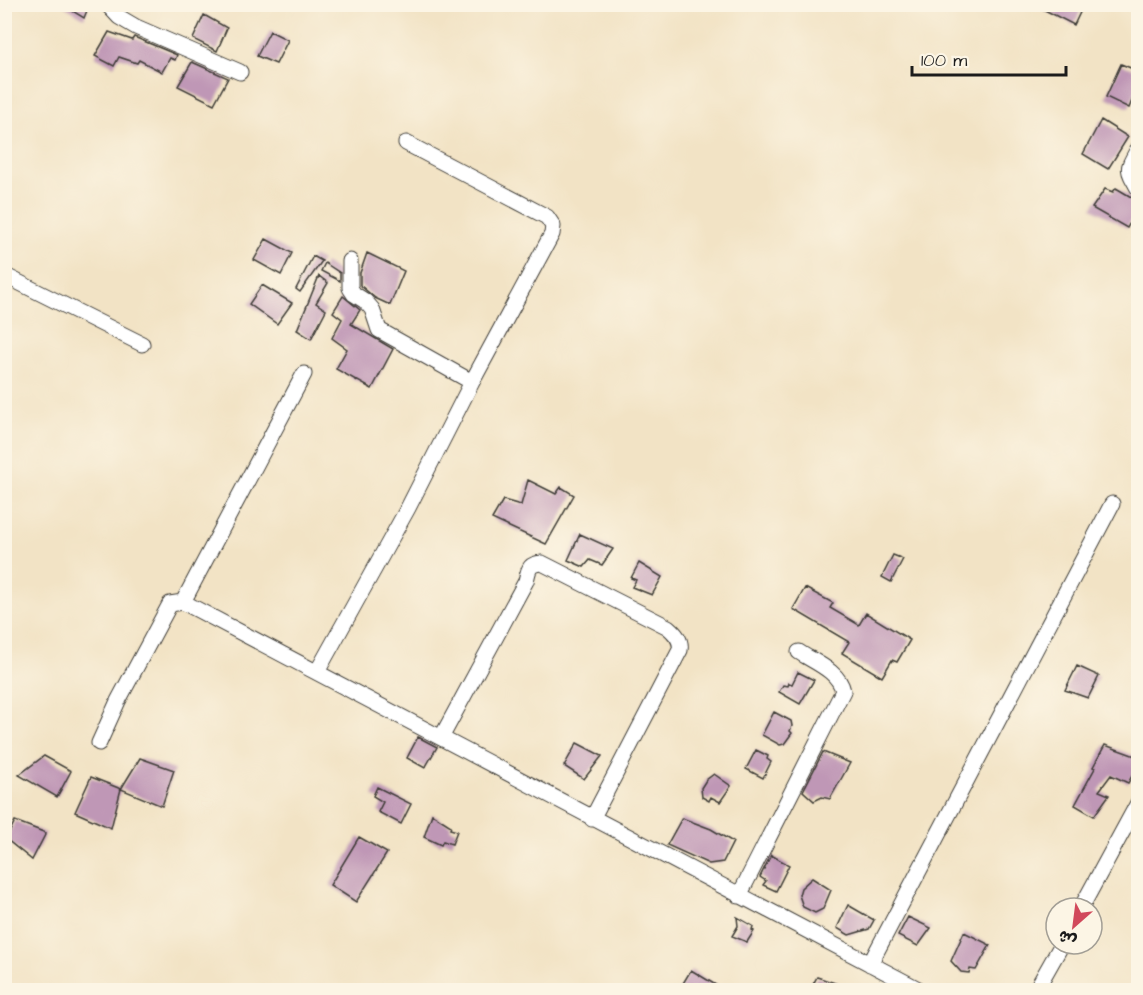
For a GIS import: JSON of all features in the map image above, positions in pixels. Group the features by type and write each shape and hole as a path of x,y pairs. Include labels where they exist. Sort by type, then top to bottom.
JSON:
{"street":[{"path":"107,4 119,17 136,27 240,72"},
{"path":"317,672 408,508 472,381 552,234 553,226 547,217 406,143"},
{"path":"1138,149 1129,167 1138,188"},
{"path":"350,261 350,288 372,309 379,330 472,381"},
{"path":"4,275 141,344"},
{"path":"183,602 304,374"},
{"path":"870,964 1112,504"},
{"path":"441,738 526,581 529,567 533,564 542,563 668,627 678,638 681,644 680,650 592,819"},
{"path":"99,743 118,701 170,604 183,602 920,990"},
{"path":"739,896 843,691 842,683 835,675 799,652"},
{"path":"1088,896 1138,803"},
{"path":"1036,990 1055,956"}],"building":[{"path":"61,4 77,4 88,8 84,18"},
{"path":"1033,4 1084,4 1074,25"},
{"path":"204,15 227,28 217,51 193,39"},
{"path":"270,31 288,40 276,64 257,56"},
{"path":"109,32 132,40 134,37 177,55 175,60 170,58 162,72 139,60 137,63 119,57 114,66 95,56"},
{"path":"192,62 228,78 214,104 178,86"},
{"path":"1121,64 1138,71 1138,86 1129,108 1106,97"},
{"path":"1101,120 1128,137 1108,169 1083,154"},
{"path":"1116,188 1138,201 1138,208 1127,228 1092,208 1105,189 1113,192"},
{"path":"266,239 292,253 281,275 254,260"},
{"path":"367,253 404,271 390,305 375,298 360,285 360,273"},
{"path":"313,256 322,261 300,292 296,289"},
{"path":"325,263 340,273 340,281 321,271"},
{"path":"319,276 328,283 316,303 326,310 311,339 297,330"},
{"path":"262,285 292,303 277,324 249,304"},
{"path":"343,296 360,310 351,324 393,349 372,389 336,369 347,349 332,338 342,319 333,312"},
{"path":"528,480 556,494 561,487 574,495 546,544 492,519 503,500 521,505"},
{"path":"580,534 613,549 602,565 590,560 584,567 568,560"},
{"path":"893,555 903,559 891,582 882,577"},
{"path":"639,563 662,577 652,595 632,587 636,580 631,578"},
{"path":"805,588 833,603 830,608 859,625 866,613 910,640 897,662 892,660 882,677 842,653 849,642 793,609"},
{"path":"1077,666 1099,676 1088,698 1065,690"},
{"path":"798,672 814,680 800,704 779,692 783,685 792,684"},
{"path":"774,712 791,721 792,726 790,731 792,733 784,744 780,745 762,735"},
{"path":"418,737 437,747 425,768 407,758"},
{"path":"577,743 602,756 584,779 564,766"},
{"path":"1105,745 1138,757 1138,765 1128,783 1111,775 1099,791 1109,795 1094,816 1075,805"},
{"path":"756,750 768,756 767,759 771,762 763,778 746,769"},
{"path":"823,752 850,763 830,799 822,797 814,801 803,791"},
{"path":"44,756 71,771 57,797 19,775"},
{"path":"140,758 174,770 162,806 121,789"},
{"path":"714,774 731,786 720,802 711,797 709,801 702,797 701,788"},
{"path":"91,777 121,789 111,828 75,812"},
{"path":"377,787 411,804 401,824 378,812 383,802 373,796"},
{"path":"432,814 451,826 450,829 457,831 452,844 443,841 441,845 424,837"},
{"path":"682,818 711,829 733,842 723,862 709,864 667,845"},
{"path":"15,821 46,833 32,860 6,839"},
{"path":"359,837 387,853 356,902 330,885"},
{"path":"771,855 789,865 776,891 763,885 766,881 760,877"},
{"path":"812,878 831,890 823,909 815,913 803,907 799,895 801,888"},
{"path":"848,905 874,920 869,929 849,935 837,928"},
{"path":"737,917 753,926 754,931 747,942 732,936 738,926"},
{"path":"908,917 931,928 918,946 898,936"},
{"path":"964,932 990,945 976,970 970,969 969,973 961,972 951,961"},
{"path":"691,970 724,990 679,990"},
{"path":"817,977 853,989 853,990 810,990"}]}
